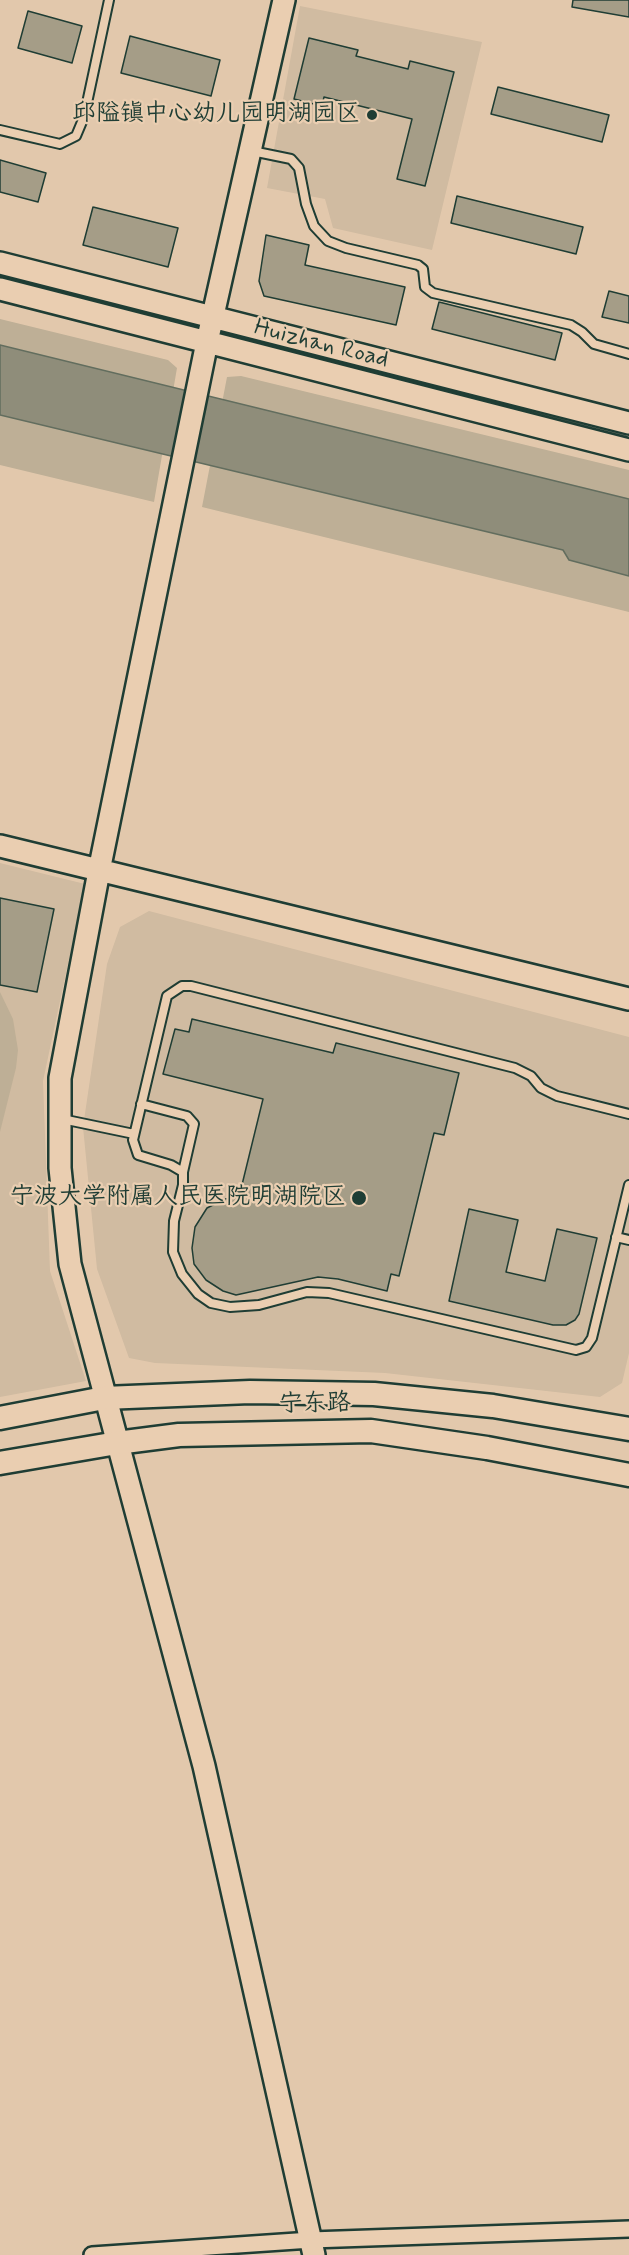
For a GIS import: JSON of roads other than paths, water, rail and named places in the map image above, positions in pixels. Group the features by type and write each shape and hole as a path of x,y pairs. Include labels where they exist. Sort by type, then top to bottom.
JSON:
{"main road":[{"name":"宁东路","path":"0,1418 104,1398 250,1392 374,1394 493,1407 629,1429"},
{"name":"宁东路","path":"0,1463 179,1435 371,1431 487,1448 629,1475"}],"street":[{"path":"284,0 207,342 99,871 60,1078 60,1168 70,1264 204,1766 313,2248"},
{"name":"Huizhan Road","path":"0,263 629,423"},
{"name":"Huizhan Road","path":"0,289 629,450"},
{"path":"0,846 629,999"},
{"path":"92,2255 313,2248 629,2229"}],"lane":[{"path":"0,130 60,144 76,136 84,117 109,0"},
{"path":"250,151 291,159 300,168 306,204 314,226 328,241 346,248 418,265 423,269 425,288 433,293 571,325 594,344 629,354"},
{"path":"183,1172 171,1165 138,1155 133,1140 167,996 182,986 191,986 515,1068 531,1076 541,1089 557,1096 629,1114"},
{"path":"141,1104 187,1116 194,1124 174,1221 173,1252 182,1274 198,1294 211,1303 230,1307 259,1305 307,1293 329,1293 576,1350 586,1347 592,1338 629,1185"},
{"path":"60,1119 134,1134"},
{"path":"616,1237 629,1240"}],"place":[{"name":"邱隘镇中心幼儿园明湖园区","path":"372,115"},
{"name":"宁波大学附属人民医院明湖院区","path":"359,1198"}]}
